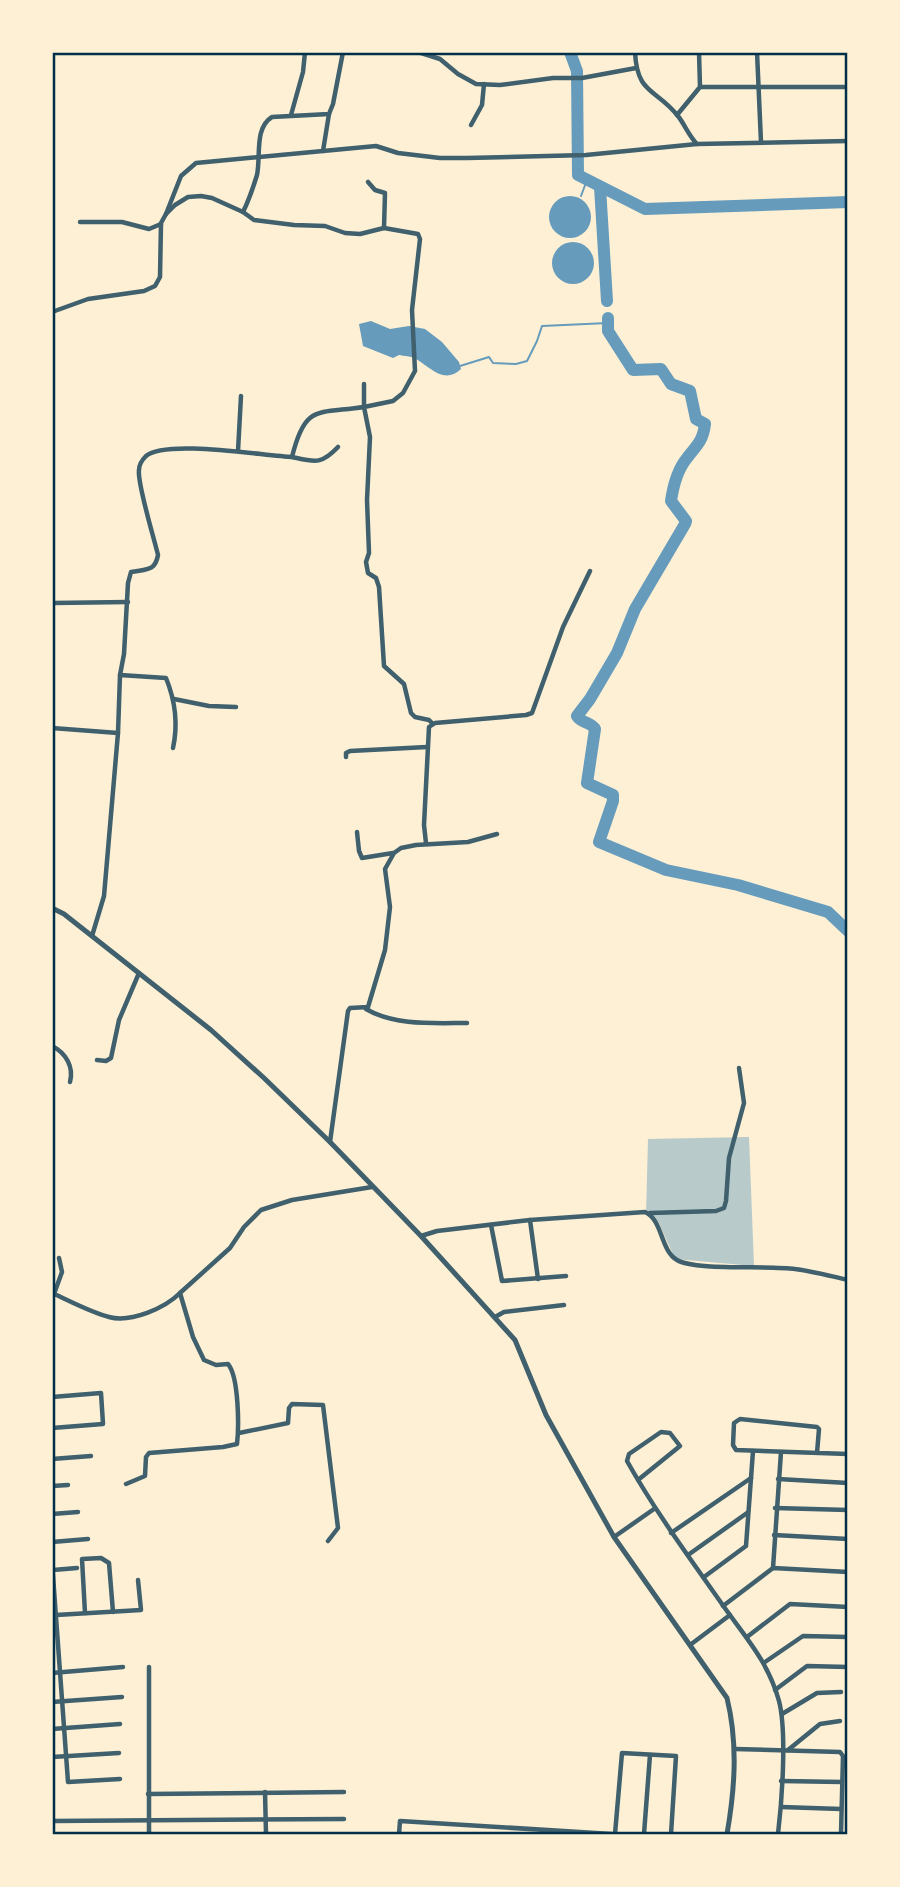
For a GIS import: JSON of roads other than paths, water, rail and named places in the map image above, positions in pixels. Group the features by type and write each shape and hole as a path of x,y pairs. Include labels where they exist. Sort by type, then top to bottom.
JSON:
{"street":[{"path":"291,115 303,72 305,52"},
{"path":"323,151 343,52"},
{"path":"418,52 440,59 468,80 484,84 582,78 636,68"},
{"path":"635,52 636,68 642,82 677,115 697,144"},
{"path":"677,115 700,87 699,52"},
{"path":"757,52 761,142"},
{"path":"471,125 482,105 484,84"},
{"path":"700,87 848,87"},
{"path":"243,212 250,196 260,155 260,139 265,121 272,117 329,114"},
{"path":"52,312 88,299 144,291 155,286 160,277 161,223 181,176 196,163 376,146 398,153 440,158 586,155 697,144 848,141"},
{"path":"368,182 375,190 385,193 384,228"},
{"path":"166,214 188,197 201,196 243,212 254,220 325,226 345,233 360,234 384,228 418,234 421,239 412,310 415,371 403,393 393,401 319,412 311,416 301,426 292,457"},
{"path":"80,222 122,222 149,229 161,223"},
{"path":"364,384 364,407 370,438 367,500 369,552 366,569 376,578 379,587 384,666 404,684 411,712 415,717 429,720 433,724"},
{"path":"238,451 241,396"},
{"path":"92,937 104,896 130,574 133,571 152,568 158,555 139,479 138,471 145,456 166,449 238,451 314,462 322,460 338,447"},
{"path":"426,844 428,730 433,724 526,715 532,712 563,627 590,571"},
{"path":"52,603 128,602"},
{"path":"120,675 166,678 174,699 173,748"},
{"path":"174,699 209,706 236,707"},
{"path":"52,728 118,733"},
{"path":"346,757 346,752 350,751 427,747"},
{"path":"358,832 362,858 394,853"},
{"path":"366,1009 385,950 390,907 385,869 394,853 401,848 468,842 497,834"},
{"path":"52,908 64,914 211,1030 330,1142 421,1236 515,1340 546,1415 614,1537 727,1698 735,1749 733,1801 727,1835"},
{"path":"97,1060 106,1061 111,1058 119,1020 139,973"},
{"path":"330,1142 350,1009 366,1009 375,1014 410,1021 467,1023"},
{"path":"52,1046 62,1053 72,1070 70,1082"},
{"path":"421,1236 437,1231 530,1220 640,1212 716,1211 724,1208 729,1158 744,1103 739,1068"},
{"path":"59,1258 62,1272 53,1294 107,1316 119,1318 150,1313 180,1293 230,1248 244,1227 261,1210 292,1200 372,1187"},
{"path":"649,1213 669,1252 681,1262 706,1266 795,1269 848,1280"},
{"path":"530,1220 538,1279"},
{"path":"491,1225 502,1281 566,1276"},
{"path":"126,1484 145,1476 146,1457 149,1453 237,1444 239,1433 232,1369 228,1364 216,1365 204,1360 180,1293"},
{"path":"495,1317 504,1312 564,1306"},
{"path":"52,1397 101,1393 103,1424 52,1428"},
{"path":"239,1433 288,1423 289,1408 292,1404 323,1405 338,1528 328,1541"},
{"path":"817,1453 817,1427 734,1423 734,1449 753,1451 848,1454"},
{"path":"638,1480 680,1446 670,1433 661,1432 626,1457 638,1480 654,1509 765,1662 782,1714 784,1751 778,1835"},
{"path":"704,1577 744,1549 753,1451"},
{"path":"773,1568 780,1452"},
{"path":"52,1458 91,1456"},
{"path":"671,1533 751,1478"},
{"path":"778,1479 848,1483"},
{"path":"52,1486 68,1485"},
{"path":"775,1508 848,1510"},
{"path":"614,1537 654,1509"},
{"path":"52,1514 78,1512"},
{"path":"688,1556 747,1512"},
{"path":"774,1535 848,1539"},
{"path":"52,1542 88,1539"},
{"path":"85,1614 82,1559 101,1558 109,1563 113,1612"},
{"path":"52,1562 68,1782 120,1779"},
{"path":"723,1606 773,1568 848,1572"},
{"path":"53,1570 77,1569"},
{"path":"56,1615 141,1610 138,1580"},
{"path":"747,1637 790,1604 848,1607"},
{"path":"690,1645 730,1615"},
{"path":"765,1662 800,1637 848,1637"},
{"path":"775,1690 807,1666 848,1667"},
{"path":"52,1673 122,1667"},
{"path":"149,1667 149,1835"},
{"path":"782,1714 817,1693 841,1692"},
{"path":"52,1702 122,1697"},
{"path":"784,1751 820,1724 840,1721"},
{"path":"52,1729 120,1724"},
{"path":"735,1749 840,1752 843,1756 841,1835"},
{"path":"52,1758 119,1753"},
{"path":"400,1835 400,1821 614,1835 622,1753 676,1756 671,1835"},
{"path":"644,1835 650,1755"},
{"path":"782,1781 842,1782"},
{"path":"265,1792 266,1835"},
{"path":"148,1794 344,1792"},
{"path":"781,1807 841,1809"},
{"path":"52,1821 344,1819"},
{"path":"503,1835 504,1828"}],"water":[{"path":"570,196 585,202 591,217 585,232 570,238 555,232 549,217 555,202"},
{"path":"573,242 588,248 594,263 588,278 573,284 558,278 552,263 558,248"},
{"path":"371,321 390,329 409,326 425,329 442,342 459,362 461,369 443,375 414,358 399,355 393,358 363,346 359,324"}],"waterway":[{"path":"570,52 577,71 578,175 645,209 848,202"},
{"path":"581,196 587,180"},
{"path":"600,187 607,301"},
{"path":"608,318 608,331 633,370 661,369 671,384 690,391 696,419 705,424 701,439 681,467 672,496 671,501 686,521 685,524 635,609 617,653 577,716 595,729 587,783 613,795 599,842 666,870 738,885 828,912 848,931"},
{"path":"460,366 489,357 493,363 516,364 527,361 542,326 608,323"}]}
